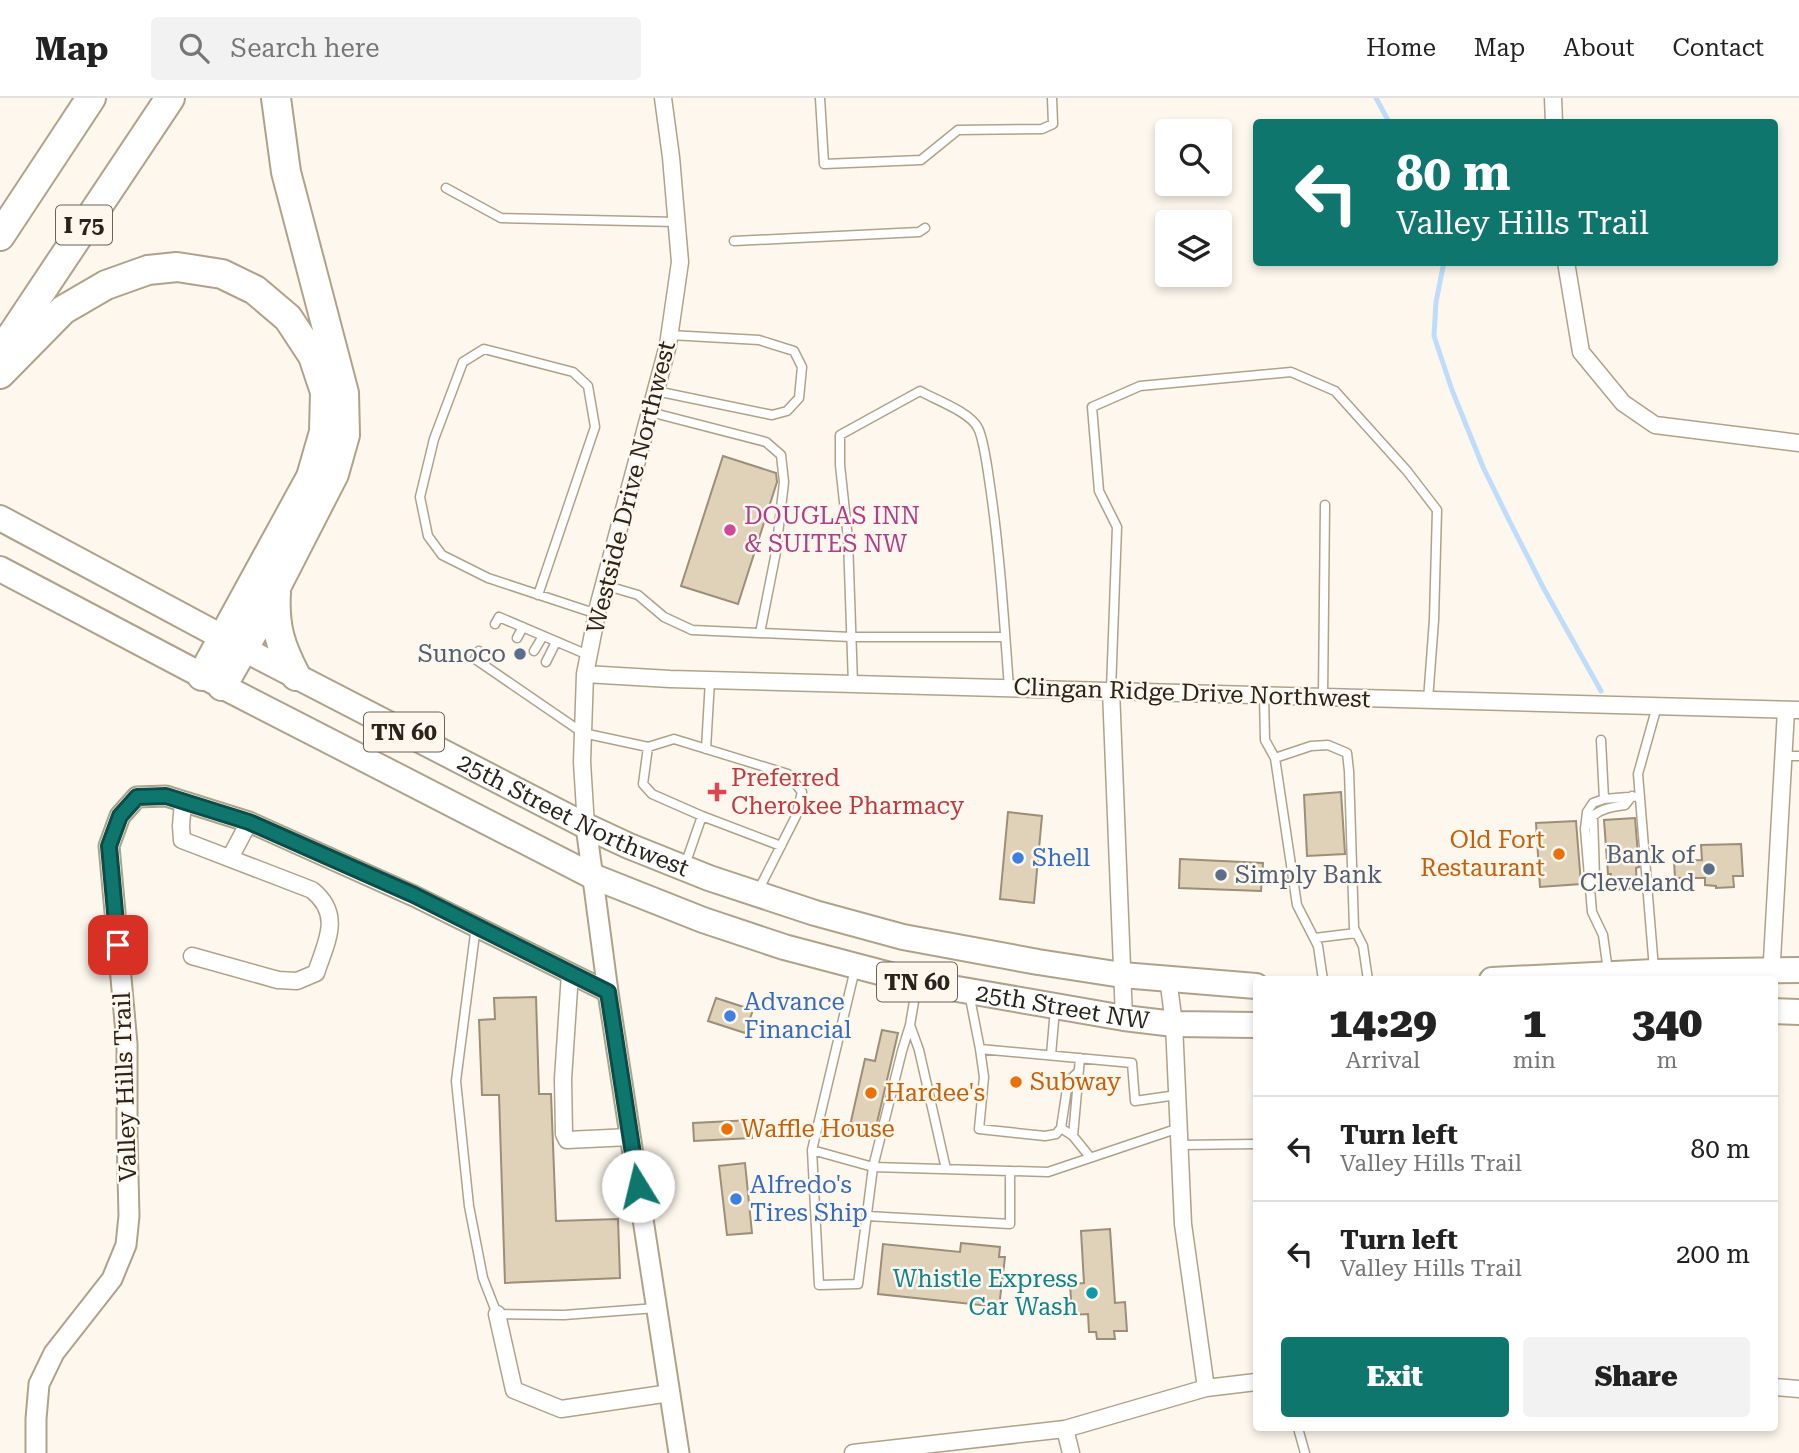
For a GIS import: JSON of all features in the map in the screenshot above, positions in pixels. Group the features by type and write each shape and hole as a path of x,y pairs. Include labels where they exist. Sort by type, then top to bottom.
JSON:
{"highway":[{"name":"I 75","path":"0,236 91,98"},
{"name":"I 75","path":"0,353 170,98"},
{"path":"233,643 276,587 334,474 345,435 344,393 286,172 276,98"},
{"path":"0,374 63,310 106,285 148,270 177,267 222,274 255,290 288,318 313,356 325,393 324,432 311,477 233,643 212,681"},
{"name":"TN 60","path":"0,518 233,643"},
{"name":"TN 60","path":"0,569 212,681"},
{"path":"276,587 277,633 296,676"},
{"name":"25th Street Northwest","path":"233,643 629,846 757,894 903,937"},
{"name":"25th Street Northwest","path":"212,681 592,876"},
{"name":"25th Street NW","path":"592,876 703,920 784,947 918,982 1124,1018 1174,1024 1253,1026"},
{"name":"25th Street NW","path":"903,937 1122,975 1253,986"},
{"path":"1569,976 1654,972 1771,974 1799,970"},
{"path":"1778,1012 1799,1012"}],"street":[{"name":"Westside Drive Northwest","path":"663,98 680,262 670,335 604,585 585,674 582,762 586,826 608,992 679,1453"},
{"path":"1553,98 1554,119"},
{"path":"1567,266 1581,352 1623,403 1655,425 1799,443"},
{"name":"Clingan Ridge Drive Northwest","path":"585,674 710,680 1792,710"},
{"path":"1111,690 1124,1018"},
{"path":"1771,974 1791,756 1792,710"},
{"name":"Valley Hills Trail","path":"36,1453 39,1384 54,1353 112,1279 126,1245 129,1216 127,1044 109,846 120,816 137,797 166,796 249,822 414,895 608,992"},
{"path":"183,802 182,839 312,890 324,900 332,926 316,973 297,981 278,980 192,956"},
{"path":"230,858 249,822"},
{"path":"570,973 563,1079 564,1134 567,1140 630,1137"},
{"path":"1168,978 1174,1024 1183,1224 1206,1388"},
{"path":"497,1314 514,1390 561,1409 670,1393"},
{"path":"853,1453 946,1448 1065,1429 1206,1388 1253,1382"},
{"path":"1778,1387 1799,1389"},
{"path":"1065,1429 1071,1453"}],"lane":[{"path":"820,98 824,164 921,160 958,130 1042,129 1053,124 1052,98"},
{"path":"446,188 501,218 677,222"},
{"path":"734,241 919,232 925,228"},
{"path":"656,391 772,415 787,411 799,398 803,367 794,351 759,341 670,335"},
{"path":"538,595 595,427 588,386 573,372 484,349 463,362 434,439 420,497 428,536 442,555 488,579 597,614"},
{"path":"1111,690 1117,527 1099,491 1091,407 1140,386 1291,372 1335,391 1407,471 1437,510 1434,620 1428,700"},
{"path":"853,684 848,539 840,466 841,435 920,391 968,417 978,428 995,515 1009,688"},
{"path":"650,412 766,442 781,455 784,482 776,552 760,633"},
{"path":"1323,696 1325,505"},
{"path":"604,585 638,595 664,617 692,630 851,637 1006,637"},
{"path":"495,624 499,617 589,656"},
{"path":"517,638 523,628"},
{"path":"534,651 542,636"},
{"path":"546,662 556,642"},
{"path":"479,652 475,659 499,671 513,685 583,733 648,747 674,739 788,774 802,792 796,816 757,894"},
{"path":"513,685 518,676"},
{"path":"706,749 710,680"},
{"path":"527,695 532,686"},
{"path":"1264,695 1265,740 1275,758 1297,905 1318,946 1322,976"},
{"path":"1654,972 1636,796 1637,775 1657,706"},
{"path":"1601,740 1604,799"},
{"path":"1275,758 1311,746 1328,744 1347,753 1354,928 1363,946 1367,976"},
{"path":"648,747 643,784 652,794 781,846"},
{"path":"1608,974 1603,935 1592,912 1585,829 1587,812 1593,803 1604,799 1636,796"},
{"path":"1590,886 1595,878 1593,816 1607,807 1625,805 1636,796"},
{"path":"684,868 702,816"},
{"path":"476,926 456,1081 469,1206 483,1278 497,1314 564,1315 657,1308"},
{"path":"1315,938 1356,933"},
{"path":"855,966 812,1150 819,1285 858,1284 873,1167 910,1025 918,982"},
{"path":"969,991 984,1077 979,1129 1045,1136 1055,1134 1061,1128 1068,1082 1078,1072"},
{"path":"1051,1055 1055,1006"},
{"path":"910,1025 919,1050 946,1169"},
{"path":"981,1049 1132,1063 1135,1101 1177,1095"},
{"path":"1073,1136 1080,1058"},
{"path":"1061,1128 1073,1136 1090,1157"},
{"path":"812,1150 873,1167 1048,1172 1179,1128"},
{"path":"1180,1145 1253,1144"},
{"path":"867,1216 1010,1224 1010,1171"},
{"path":"1299,1431 1305,1453"}],"building":[{"name":"DOUGLAS INN & SUITES NW","path":"723,456 776,473 777,482 738,604 681,586"},
{"path":"1341,792 1345,854 1307,856 1304,795"},
{"path":"1008,812 1042,816 1034,903 1000,899"},
{"path":"1635,818 1639,867 1636,868 1637,888 1611,890 1604,820"},
{"name":"Old Fort Restaurant","path":"1576,821 1581,884 1540,887 1536,823"},
{"name":"Bank of Cleveland","path":"1741,844 1743,876 1733,876 1734,887 1716,888 1705,885 1705,878 1675,878 1674,861 1702,860 1701,845"},
{"name":"Simply Bank","path":"1180,859 1263,863 1261,891 1179,888"},
{"path":"536,997 539,1094 551,1094 556,1221 618,1219 620,1278 505,1283 499,1095 482,1095 479,1020 495,1019 494,998"},
{"name":"Advance Financial","path":"716,998 753,1010 745,1033 708,1021"},
{"name":"Hardee's","path":"882,1030 898,1033 876,1127 869,1125 867,1134 849,1130 865,1059 875,1061"},
{"name":"Waffle House","path":"751,1120 752,1138 694,1141 693,1123"},
{"name":"Alfredo's Tires Ship","path":"745,1163 752,1233 727,1235 719,1166"},
{"name":"Whistle Express Car Wash","path":"1110,1229 1115,1303 1125,1302 1127,1331 1114,1331 1115,1339 1097,1339 1096,1332 1089,1332 1088,1314 1072,1315 1070,1284 1084,1283 1081,1231"},
{"path":"961,1243 1000,1247 999,1257 1005,1257 999,1307 878,1294 883,1244 960,1252"}],"waterway":[{"path":"1376,98 1387,119"},
{"path":"1443,266 1436,302 1434,336 1452,390 1483,467 1509,520 1601,691"}],"place":[{"name":"DOUGLAS INN & SUITES NW","path":"730,530"},
{"name":"Sunoco","path":"520,654"},
{"name":"Preferred Cherokee Pharmacy","path":"717,792"},
{"name":"Old Fort Restaurant","path":"1559,854"},
{"name":"Shell","path":"1018,858"},
{"name":"Bank of Cleveland","path":"1709,869"},
{"name":"Simply Bank","path":"1221,875"},
{"name":"Advance Financial","path":"730,1016"},
{"name":"Subway","path":"1016,1082"},
{"name":"Hardee's","path":"871,1093"},
{"name":"Waffle House","path":"727,1129"},
{"name":"Alfredo's Tires Ship","path":"736,1199"},
{"name":"Whistle Express Car Wash","path":"1092,1293"}],"route":[{"path":"118,945 109,846 120,816 137,797 166,796 249,822 414,895 608,992 638,1186"}]}
